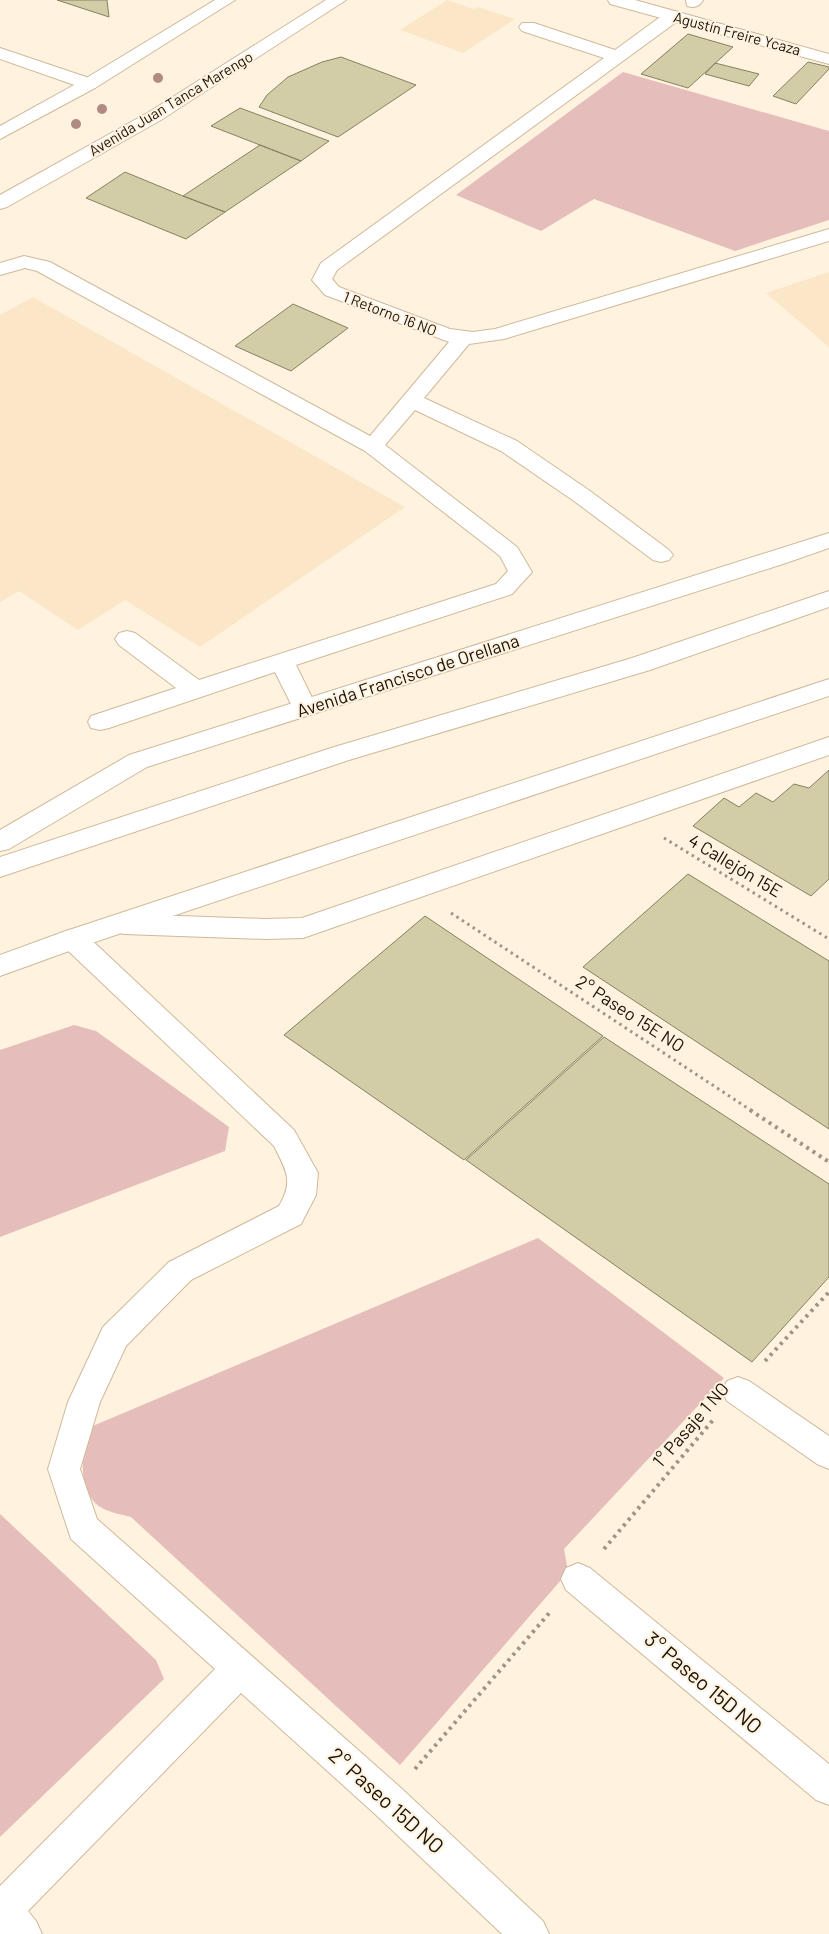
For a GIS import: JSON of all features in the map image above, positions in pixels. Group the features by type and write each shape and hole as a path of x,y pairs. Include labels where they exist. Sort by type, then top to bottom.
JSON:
{"main road":[{"path":"0,133 89,84 227,0"},
{"name":"Avenida Juan Tanca Marengo","path":"0,203 155,116 338,0"},
{"name":"Agustín Freire Ycaza","path":"616,0 829,59"},
{"name":"1 Retorno 16 NO","path":"673,16 328,267 322,280 332,291 446,335 464,337 498,335 829,235"},
{"path":"528,27 618,56"},
{"path":"0,53 89,84"},
{"path":"0,269 24,262 43,266 373,446 510,552 520,572 504,589 100,722"},
{"path":"373,446 464,337"},
{"path":"411,400 509,446 582,496 661,556"},
{"name":"Avenida Francisco de Orellana","path":"0,842 138,761 778,558 829,540"},
{"path":"0,867 340,754 641,664 820,602"},
{"path":"127,639 196,690"},
{"path":"282,661 305,708"},
{"path":"0,966 829,688"},
{"path":"124,924 265,929 303,928 829,746"},
{"name":"2° Paseo 15D NO","path":"73,940 284,1138 304,1173 300,1195 290,1215 180,1271 114,1337 84,1402 64,1470 83,1528 388,1801 530,1934"},
{"path":"738,1391 829,1454"},
{"name":"3° Paseo 15D NO","path":"578,1579 829,1787"},
{"path":"8,1919 240,1669"}],"path":[{"name":"4 Callejón 15E","path":"627,816 829,939"},
{"name":"2° Paseo 15E NO","path":"415,890 829,1162"},
{"name":"1° Pasaje 1 NO","path":"388,1801 738,1391 829,1292"}],"shaded area":[{"path":"447,0 474,9 478,7 515,19 463,53 400,30"},
{"path":"623,72 829,131 829,220 735,251 594,199 541,231 456,195"},
{"path":"829,272 829,347 766,293"},
{"path":"33,297 405,507 200,647 125,600 78,630 19,591 0,602 0,315"},
{"path":"74,1025 96,1031 229,1127 225,1151 0,1237 0,1050"},
{"path":"538,1238 724,1378 564,1549 568,1572 400,1765 131,1517 107,1511 95,1503 85,1486 83,1476 83,1457 88,1428"},
{"path":"0,1514 156,1660 164,1679 0,1837"}],"building":[{"path":"57,0 107,0 109,17"},
{"path":"688,34 733,47 688,88 641,74"},
{"path":"341,57 416,85 338,137 259,107 267,95 288,77 322,62"},
{"path":"808,62 829,67 829,69 796,104 773,96"},
{"path":"715,63 759,74 749,86 705,74"},
{"path":"240,108 329,141 301,161 211,126"},
{"path":"260,145 301,161 225,212 183,196"},
{"path":"125,172 225,212 186,239 86,198"},
{"path":"293,304 348,328 291,371 235,346"},
{"path":"829,770 829,879 811,896 693,826 724,798 739,807 756,793 773,802 794,784 809,788"},
{"path":"688,874 829,961 829,1129 583,967"},
{"path":"425,916 603,1036 464,1160 284,1035"},
{"path":"604,1037 829,1184 829,1277 752,1362 466,1160"}]}
